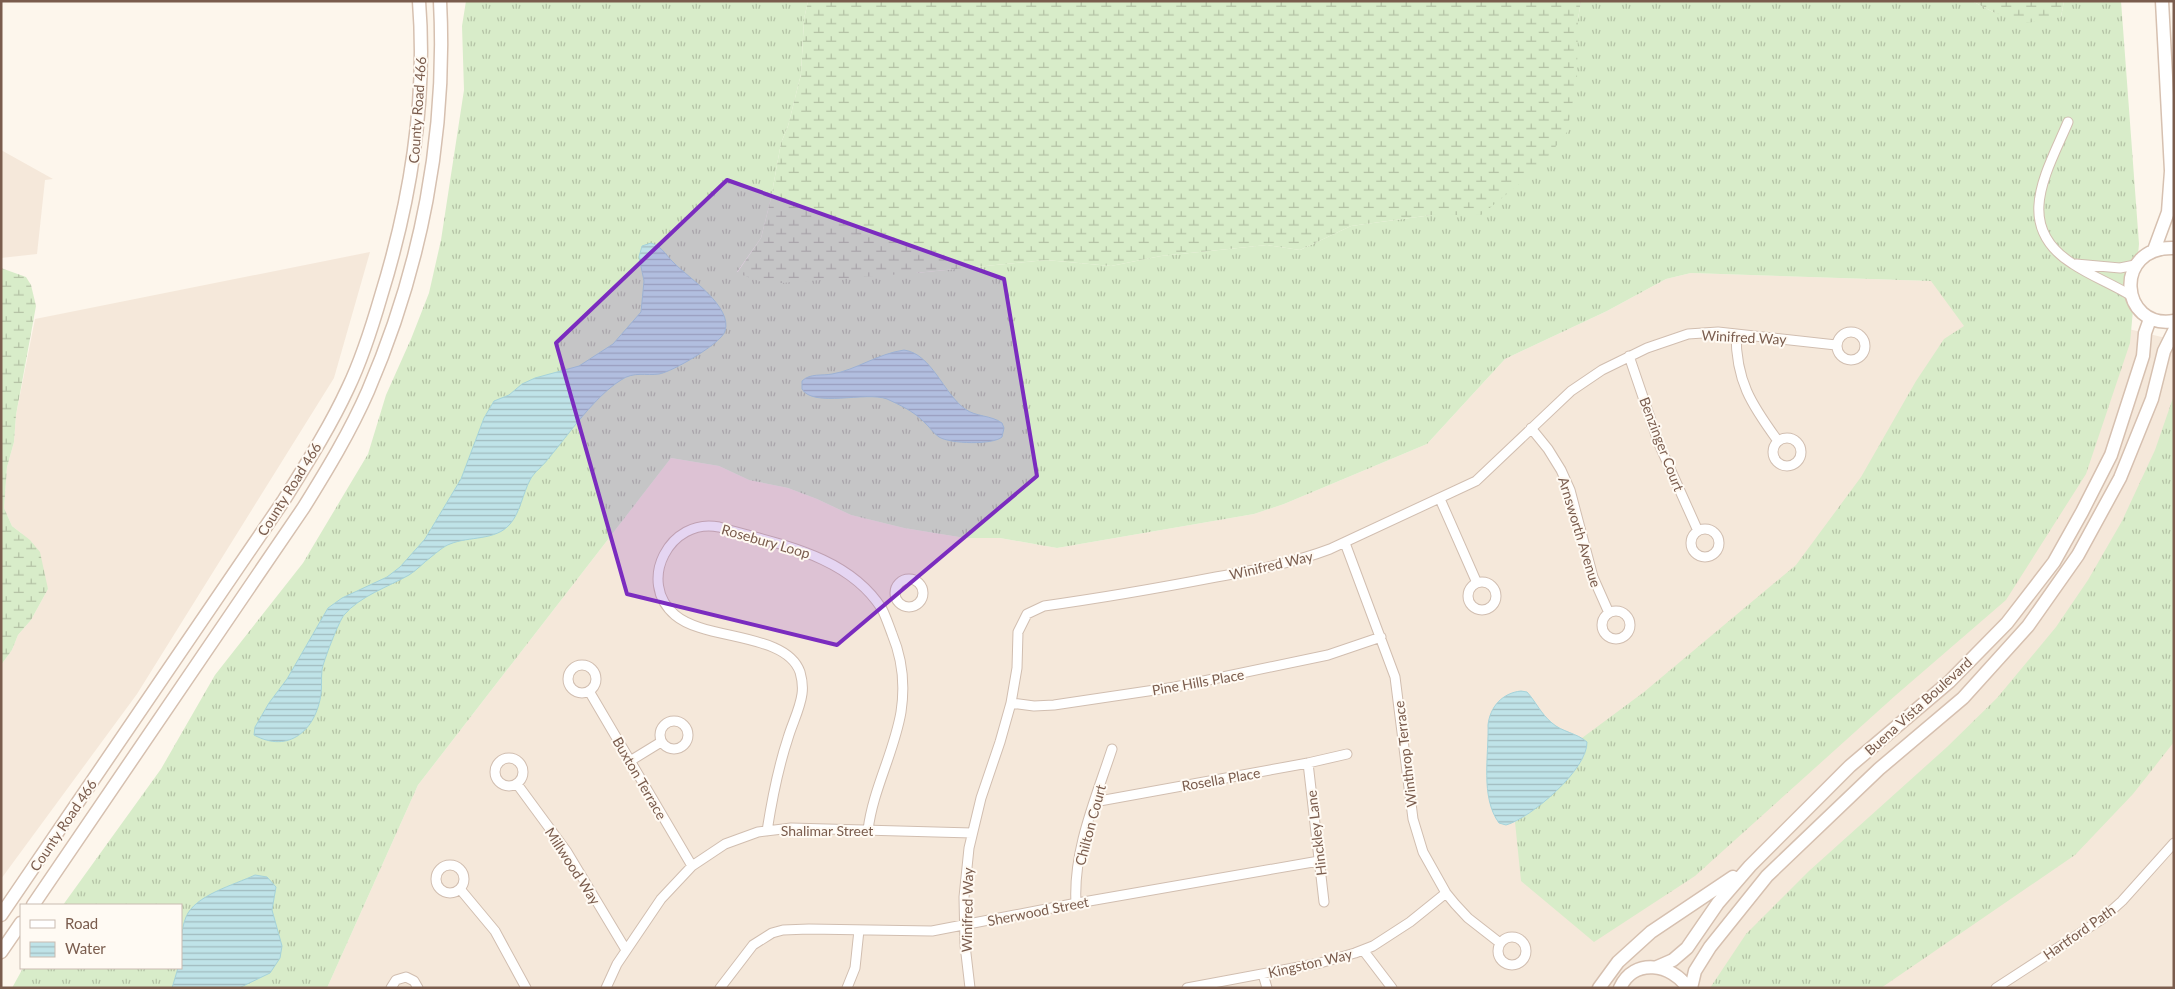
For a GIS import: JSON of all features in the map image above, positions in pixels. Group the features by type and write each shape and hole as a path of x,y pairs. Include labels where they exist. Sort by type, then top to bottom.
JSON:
{"main road":[{"name":"County Road 466","path":"1,916 284,500 317,447 348,388 370,335 391,264 411,182 420,95 422,32 420,1"},
{"name":"County Road 466","path":"34,904 304,507 367,393 386,346 410,274 430,186 441,83 440,1"},
{"path":"2154,250 2168,212 2171,171 2162,1"},
{"path":"420,95 428,96 434,104 437,120"},
{"path":"2174,248 2154,250 2143,256 2135,264 2130,279 2130,295 2138,309 2150,319 2165,323 2174,321"},
{"name":"Buena Vista Boulevard","path":"1620,988 1631,974 1644,968 1657,967 1673,960 1686,948 1718,903 1750,866 1850,766 1949,682 2007,623 2054,562 2111,454 2143,356 2145,333 2150,319"},
{"name":"Buena Vista Boulevard","path":"1690,988 1695,972 1710,947 1767,876 1879,769 1963,698 2028,626 2078,555 2120,478 2152,399 2164,351 2174,331"},
{"path":"1600,988 1618,962 1652,932 1750,866"},
{"path":"1,952 20,924"},
{"path":"1657,967 1671,970 1690,988"}],"street":[{"path":"2068,122 2038,199 2038,215 2045,238 2058,254 2072,264 2130,295"},
{"path":"2072,264 2120,268 2135,264"},
{"name":"Winifred Way","path":"970,988 964,925 966,872 972,833 981,798 1011,704 1017,668 1018,632 1027,614 1035,608 1264,568 1310,557 1345,543 1476,481 1571,391 1602,370 1629,356 1688,334 1718,332 1836,345"},
{"path":"1736,334 1738,363 1744,388 1778,441"},
{"name":"Benzinger Court","path":"1629,356 1659,444 1698,531"},
{"name":"Arnsworth Avenue","path":"1531,428 1561,470 1570,490 1593,577 1609,613"},
{"path":"1440,499 1476,583"},
{"name":"Rosebury Loop","path":"767,831 776,781 802,696 803,688 799,670 788,656 781,651 683,621 674,615 667,606 660,588 659,568 663,557 676,538 693,528 710,525 719,527 809,554 830,563 859,584 882,610 899,656 903,696 897,727 878,783 868,830"},
{"name":"Winthrop Terrace","path":"1345,543 1395,677 1411,806 1417,837 1432,871 1446,893 1468,918 1500,943"},
{"path":"882,610 897,600"},
{"name":"Pine Hills Place","path":"1011,704 1054,705 1175,687 1328,655 1381,637"},
{"name":"Buxton Terrace","path":"589,691 692,866"},
{"path":"630,761 661,742"},
{"name":"Chilton Court","path":"1076,903 1078,867 1094,802 1112,749"},
{"name":"Rosella Place","path":"1094,802 1308,764 1347,754"},
{"name":"Hinckley Lane","path":"1308,764 1324,902"},
{"name":"Millwood Way","path":"517,784 567,852 626,950"},
{"name":"Shalimar Street","path":"606,988 626,950 661,899 692,866 725,844 742,837 791,828 972,833"},
{"name":"Hartford Path","path":"1996,988 2107,915 2138,884 2174,843"},
{"name":"Sherwood Street","path":"720,988 753,945 772,933 783,930 809,928 922,932 1319,861"},
{"path":"460,889 495,931 526,988"},
{"name":"Kingston Way","path":"1187,988 1339,958 1363,950 1373,946 1410,922 1446,893"},
{"path":"847,988 855,968 859,930"},
{"path":"1363,950 1392,988"},
{"path":"1264,974 1267,988"},
{"path":"391,988 396,980 406,977 414,981 418,988"}],"highlighted area":[{"path":"727,180 1004,279 1037,476 837,645 627,594 556,343"}],"shaded area":[{"path":"1,150 53,179 45,180 37,254 1,258"},
{"path":"370,252 334,378 137,694 1,879 1,665 12,650 18,635 31,620 48,589 21,533 12,526 4,508 7,467 14,442 16,415 35,319"},
{"path":"1691,273 1931,281 2174,340 2174,988 327,988 418,785 671,458 719,466 749,480 788,488 851,515 904,528 965,538 1000,538 1057,548 1254,514 1284,504 1427,444 1505,359 1607,311 1666,279"}],"green space":[{"path":"466,1 808,1 804,19 801,74 788,126 781,143 771,198 761,238 737,272 916,273 1046,260 1111,266 1161,256 1267,245 1300,250 1351,226 1432,215 1481,214 1578,19 1581,1 1972,1 1995,13 2061,17 2064,1 2121,1 2139,244 2130,343 2086,474 2006,600 1896,695 1695,876 1594,942 1521,881 1515,822 1548,799 1571,776 1580,764 1585,752 1587,742 1582,738 1644,692 1796,565 1861,477 1916,381 1944,339 1964,326 1931,281 1691,273 1666,279 1607,311 1505,359 1427,444 1284,504 1254,514 1057,548 1000,538 965,538 904,528 851,515 788,488 749,480 719,466 671,458 418,785 327,988 12,988 22,969 182,969 182,904 64,904 161,769 215,675 303,563 368,454 386,395 429,293 441,240 464,90 462,26"},
{"path":"808,1 1581,1 1578,19 1577,79 1567,132 1539,168 1481,215 1432,215 1351,226 1300,250 1267,245 1161,256 1111,266 1046,260 916,273 767,284 737,273 761,238 771,198 781,143 788,126 801,74 804,19"},
{"path":"1972,1 2064,1 2061,17 2027,23 1995,13"},
{"path":"1,268 26,277 31,285 36,306 16,415 14,442 7,467 4,508 12,526 30,540 40,552 48,589 31,620 18,635 12,650 1,665"},
{"path":"2174,395 2174,742 2133,794 2075,855 1881,988 1710,988 1746,934 1809,871 1947,747 1997,698 2056,627 2088,580 2122,521 2155,450"}],"water":[{"path":"651,243 661,249 699,285 723,312 726,322 725,331 722,336 696,356 674,368 659,374 640,374 626,377 611,387 592,406 532,477 516,514 510,524 504,529 490,536 448,545 409,575 358,602 344,615 335,633 322,670 321,694 318,707 307,728 289,740 279,742 254,735 255,727 269,703 287,679 328,608 342,598 387,577 400,567 425,539 461,479 484,418 494,401 509,395 522,384 535,378 579,366 613,344 641,312 644,281 639,257 642,246"},
{"path":"904,350 914,353 930,366 950,394 969,412 998,420 1002,423 1004,428 1002,437 997,440 981,442 952,441 939,437 915,414 887,399 878,397 817,397 808,395 802,389 802,381 805,378 841,372 885,355"},
{"path":"1514,692 1527,692 1552,723 1587,742 1585,753 1578,765 1556,791 1529,813 1517,821 1506,825 1499,823 1489,801 1487,788 1488,725 1491,712 1498,702"},
{"path":"255,875 267,877 276,887 272,910 282,946 280,958 270,973 239,988 172,988 178,969 182,969 182,936 186,917 191,909 206,897"}]}
